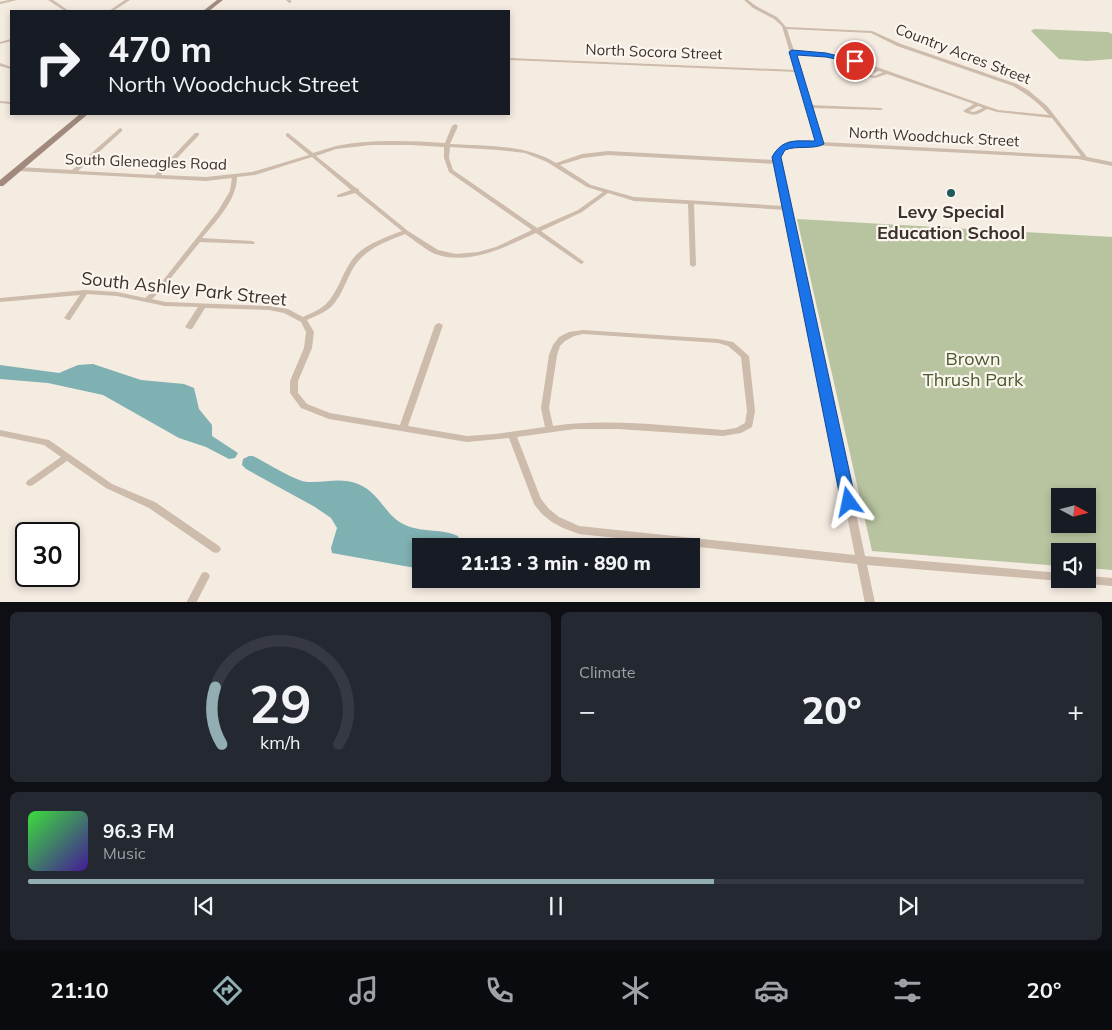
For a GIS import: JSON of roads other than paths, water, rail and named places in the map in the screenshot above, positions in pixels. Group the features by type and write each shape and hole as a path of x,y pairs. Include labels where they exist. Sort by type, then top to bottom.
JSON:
{"main road":[{"path":"207,10 220,0"},
{"path":"0,184 83,115"}],"street":[{"path":"0,3 15,0"},
{"path":"50,0 65,10"},
{"path":"113,10 128,0"},
{"path":"746,0 753,6 778,19 785,28 820,144"},
{"name":"Country Acres Street","path":"785,28 864,31 879,34 904,47 1020,87 1038,100 1085,157"},
{"path":"792,52 839,57 887,72 986,108 1014,114 1053,117"},
{"name":"North Socora Street","path":"510,59 798,71"},
{"path":"878,69 865,76 875,77 887,72"},
{"path":"976,105 964,112 975,114 986,108"},
{"path":"808,106 881,109"},
{"path":"456,126 444,158 451,171 581,262"},
{"path":"73,172 120,130"},
{"path":"156,177 197,134"},
{"path":"288,135 314,154 406,232 436,252 456,256 479,254 536,231 580,211 606,192"},
{"name":"South Gleneagles Road","path":"18,169 206,180 235,178 253,174 335,148 371,143 448,145 514,150 538,156 555,164 589,186 634,199 787,208"},
{"name":"North Woodchuck Street","path":"778,162 778,152 786,146 799,143 1085,157 1112,164"},
{"path":"555,164 582,156 608,153 778,162 870,602"},
{"path":"147,300 159,289 228,200 233,190 235,178"},
{"path":"339,196 357,190"},
{"path":"691,203 693,265"},
{"path":"302,320 330,305 352,264 360,255 380,242 406,232"},
{"path":"198,240 252,243"},
{"path":"68,318 84,292"},
{"name":"South Ashley Park Street","path":"0,300 84,292 117,294 202,307 269,308 286,311 302,320 310,332 310,339 294,382 294,392 302,404 329,416 403,428"},
{"path":"189,327 202,307"},
{"path":"439,325 403,428 467,439 575,426 618,426 723,433 738,431 749,425 751,411 749,378 745,356 730,344 718,341 583,332 572,334 562,339 553,355 545,408 549,428"},
{"path":"0,433 46,442 109,486 152,505 216,549"},
{"path":"512,434 537,501 549,516 568,527 598,533 1051,577"},
{"path":"30,483 67,457"},
{"path":"191,602 205,576"},
{"path":"1096,581 1112,582"}],"water":[{"path":"93,364 141,380 184,384 194,388 199,409 212,425 212,436 238,453 235,458 229,459 206,447 179,438 103,395 48,383 0,379 0,365 59,373 78,365"},
{"path":"253,456 303,481 339,481 358,484 371,492 391,515 403,524 416,529 445,532 458,536 459,538 412,538 412,567 332,553 331,548 337,528 331,518 315,507 246,469 242,465 243,459"}],"place":[{"name":"Levy Special Education School","path":"951,193"}],"park label":[{"name":"Brown Thrush Park","path":"973,369"}]}
